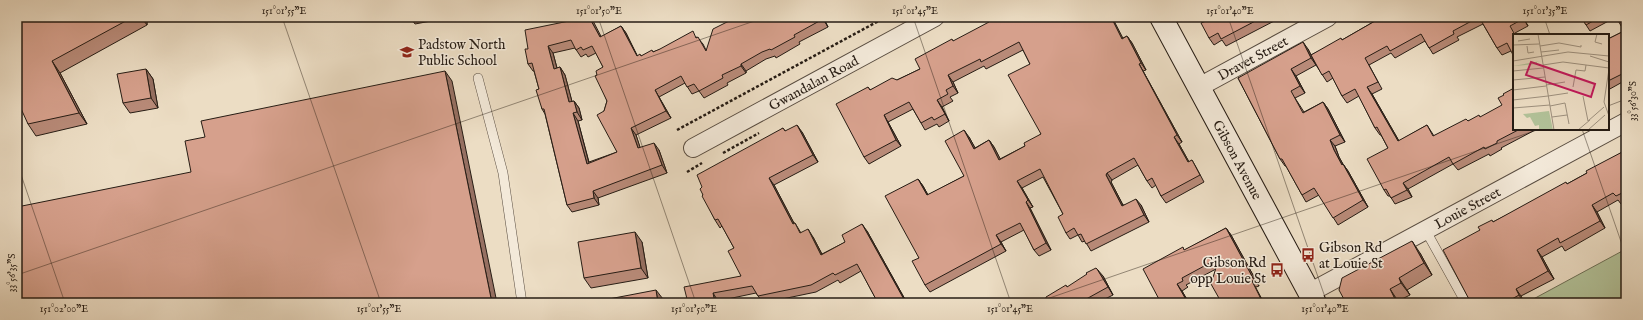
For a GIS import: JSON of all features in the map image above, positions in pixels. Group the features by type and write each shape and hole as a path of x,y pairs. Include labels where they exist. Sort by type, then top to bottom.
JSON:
{"main road":[{"name":"Gibson Avenue","path":"1161,17 1312,298"}],"street":[{"name":"Gwandalan Road","path":"693,148 935,17"},
{"name":"Dravet Street","path":"1199,87 1328,17"},
{"name":"Louie Street","path":"1312,298 1426,231 1626,122"}],"lane":[{"path":"478,78 503,173 522,303"},
{"path":"1426,231 1466,303"}],"path":[{"path":"677,130 886,17"}],"green space":[{"path":"1626,249 1626,303 1526,303"}],"building":[{"path":"17,17 133,17 52,61 79,113 28,124 17,100"},
{"path":"566,17 589,17 600,37 621,26 637,56 640,54 641,56 652,50 653,52 660,49 693,31 696,38 698,37 706,51 713,29 737,17 822,17 823,19 794,35 795,37 771,50 762,52 741,64 741,66 722,75 723,78 699,91 694,84 687,87 681,76 655,90 666,111 631,128 638,148 654,143 662,165 593,191 594,198 567,205 544,109 542,109 536,90 539,89 532,63 528,64 525,49 528,49 525,30 569,21","holes":["571,40 576,50 581,47 583,50 592,46 603,67 596,71 597,75 595,76 607,101 604,111 597,115 617,152 587,164 573,113 577,112 574,101 569,102 560,67 554,69 548,46"]},
{"path":"1111,17 1122,39 1127,36 1141,63 1139,64 1177,135 1174,137 1188,162 1192,160 1200,175 1161,196 1152,178 1147,181 1134,158 1107,173 1106,175 1122,206 1136,199 1144,215 1086,244 1081,234 1078,235 1074,228 1066,233 1058,217 1063,214 1040,169 1017,181 1028,200 1026,202 1046,243 1034,250 1020,223 996,235 1001,244 925,285 912,261 919,258 885,196 918,179 927,195 964,176 945,141 964,130 974,149 989,140 999,160 1025,146 1024,143 1041,134 1008,75 1030,64 1019,42 981,62 980,59 948,75 953,86 946,90 948,94 937,100 945,114 934,120 932,117 921,123 909,102 884,115 896,140 864,157 836,104 868,87 870,90 892,78 897,80 920,69 915,59 952,39 953,41 989,22 987,18"},
{"path":"1203,17 1263,17 1221,39 1218,33 1209,38 1201,23 1206,21"},
{"path":"1382,17 1479,17 1453,31 1454,34 1429,48 1421,34 1390,51 1387,46 1365,58 1378,82 1367,87 1398,141 1427,125 1433,136 1466,119 1468,121 1479,115 1480,117 1502,105 1498,98 1513,89 1513,130 1518,130 1497,141 1497,143 1485,149 1484,147 1453,164 1449,157 1403,183 1407,190 1391,198 1386,189 1384,190 1367,159 1388,148 1377,127 1375,128 1355,89 1342,96 1329,71 1322,75 1311,55 1341,38 1342,40"},
{"path":"1479,17 1522,17 1523,19 1510,26 1514,34 1513,34 1513,55 1507,43 1497,48"},
{"path":"1581,17 1600,17 1586,25"},
{"path":"1616,17 1626,17 1626,74 1622,74 1609,80 1609,38 1624,31"},
{"path":"1303,42 1311,58 1291,69 1300,86 1291,91 1303,113 1323,102 1340,135 1330,140 1334,150 1363,200 1333,218 1314,188 1302,195 1282,159 1280,159 1238,78"},
{"path":"146,69 151,98 123,103 117,74"},
{"path":"445,71 492,303 17,303 17,207 191,172 185,141 205,137 201,121"},
{"path":"797,125 813,155 769,178 793,224 795,223 800,233 808,229 821,255 845,242 842,235 862,224 906,303 878,303 857,264 835,275 833,273 811,285 758,296 752,286 713,293 715,303 688,303 684,287 741,276 728,251 734,248 718,219 715,220 702,196 703,195 700,189 702,187 697,175 783,128 785,131"},
{"path":"1626,150 1626,191 1616,196 1613,193 1592,205 1600,221 1560,243 1558,238 1537,250 1548,271 1516,289 1519,295 1505,303 1471,303 1443,250 1480,230 1478,227 1492,220 1493,222 1566,182 1567,184 1587,173 1586,171"},
{"path":"1226,228 1254,280 1252,281 1263,303 1216,303 1220,300 1211,284 1219,258 1182,278 1183,281 1177,284 1188,303 1161,303 1143,269 1183,247 1184,250"},
{"path":"635,232 641,268 584,278 578,242"},
{"path":"1412,241 1424,263 1399,278 1401,283 1390,289 1397,303 1346,303 1339,290 1342,278"},
{"path":"1096,268 1108,287 1079,303 1042,303 1046,301 1046,297 1066,285 1067,287 1087,274 1086,273"},
{"path":"656,290 658,303 588,303"}],"place":[{"name":"Padstow North Public School","path":"407,52"},
{"name":"Gibson Rd at Louie St","path":"1308,255"},
{"name":"Gibson Rd opp Louie St","path":"1277,270"}]}
